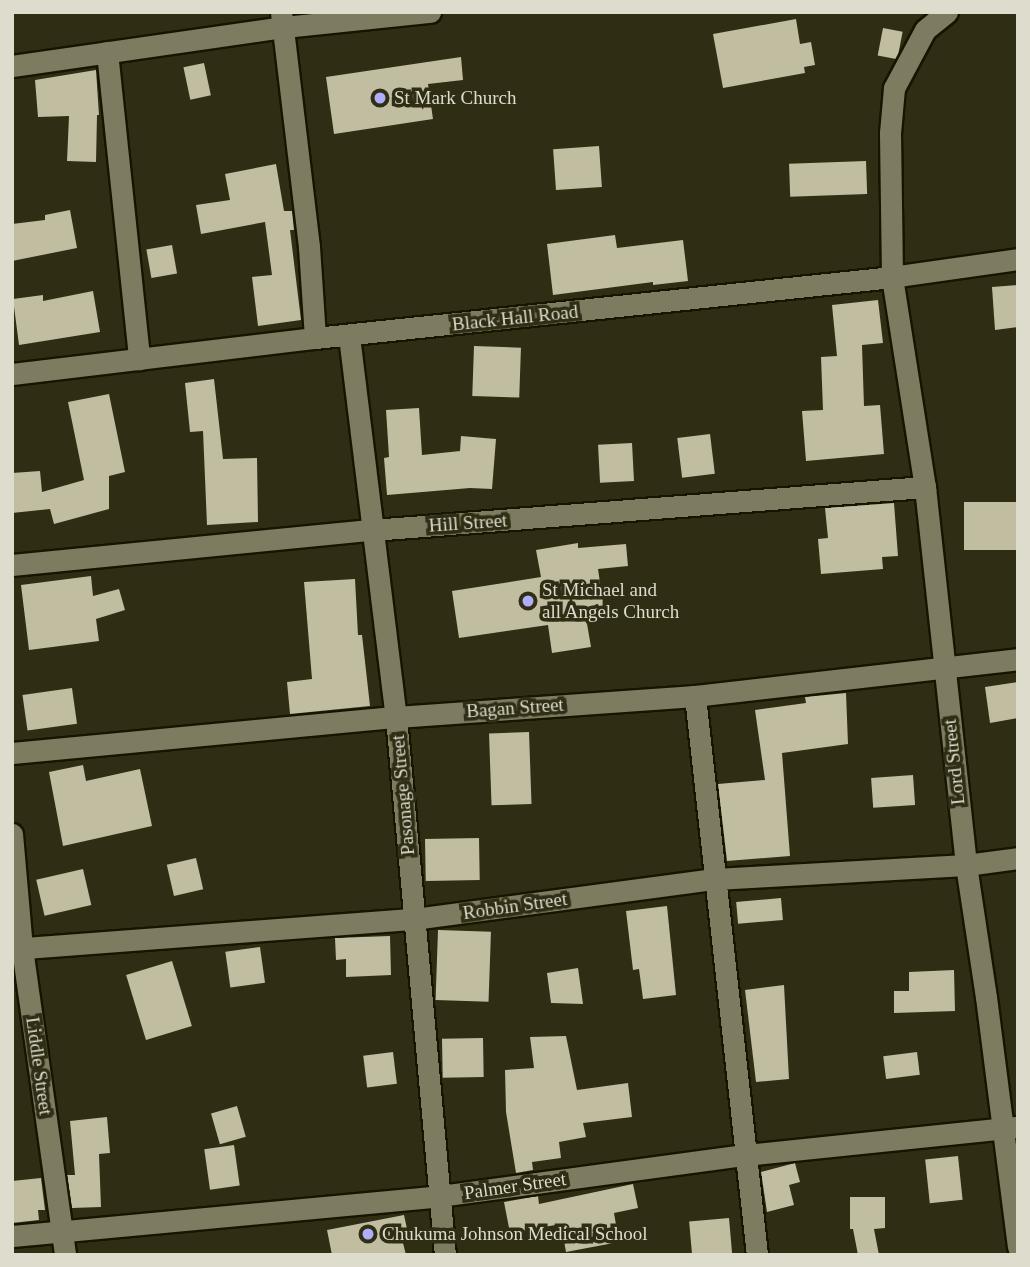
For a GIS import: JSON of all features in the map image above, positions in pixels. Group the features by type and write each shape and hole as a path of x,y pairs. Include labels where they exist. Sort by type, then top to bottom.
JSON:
{"street":[{"path":"12,66 107,52 282,20 430,12"},
{"name":"Lord Street","path":"947,12 925,30 894,88 890,134 892,277 925,487 966,865 1010,1128 1018,1247"},
{"path":"282,20 309,247 315,338"},
{"path":"107,52 139,359"},
{"name":"Black Hall Road","path":"12,374 315,338 892,277 1018,259"},
{"name":"Pasonage Street","path":"349,336 396,716 445,1255"},
{"name":"Hill Street","path":"12,565 372,530 925,487"},
{"name":"Bagan Street","path":"12,753 396,716 695,696 1018,659"},
{"path":"695,696 757,1255"},
{"name":"Liddle Street","path":"12,834 17,948 65,1255"},
{"name":"Robbin Street","path":"17,948 414,919 715,879 966,865 1018,858"},
{"name":"Palmer Street","path":"12,1236 440,1196 745,1155 1010,1128"}],"building":[{"path":"796,19 800,44 811,42 815,65 804,67 805,73 723,88 713,34"},
{"path":"883,28 903,32 897,59 878,55"},
{"name":"St Mark Church","path":"461,57 463,80 428,84 433,119 334,134 326,77"},
{"path":"204,63 211,95 190,100 183,67"},
{"path":"96,70 99,115 96,162 67,161 69,116 38,117 35,80"},
{"path":"599,146 602,187 556,190 553,149"},
{"path":"866,161 867,194 790,197 789,164"},
{"path":"276,164 284,211 292,211 294,230 290,230 301,320 258,326 252,277 272,275 265,222 201,234 196,205 230,200 225,174"},
{"path":"70,210 77,248 12,261 12,224 45,220 45,215"},
{"path":"615,235 617,248 683,240 688,281 653,285 653,282 553,295 547,244"},
{"path":"172,245 177,274 151,278 146,250"},
{"path":"1018,285 1018,327 995,330 992,287"},
{"path":"93,291 100,332 19,345 13,299 43,295 43,301"},
{"path":"878,300 883,343 862,345 864,406 880,405 884,454 806,461 802,411 823,410 821,357 837,356 832,305"},
{"path":"474,346 521,348 519,398 472,396"},
{"path":"214,379 223,459 257,458 258,522 207,525 203,431 190,432 185,383"},
{"path":"109,394 125,472 109,476 109,509 54,524 50,509 12,513 12,473 40,471 42,492 84,480 68,402"},
{"path":"419,408 422,455 460,451 461,436 496,439 492,489 470,488 387,495 384,458 389,457 386,410"},
{"path":"710,434 715,474 682,478 677,438"},
{"path":"632,443 634,481 600,483 598,445"},
{"path":"964,502 1018,502 1018,550 964,550"},
{"path":"894,503 898,556 882,557 883,569 821,574 818,539 828,538 825,508"},
{"name":"St Michael and all Angels Church","path":"578,543 578,548 626,544 628,566 598,569 604,610 585,612 591,647 552,653 548,625 459,638 452,591 541,577 536,550"},
{"path":"91,576 93,596 119,589 125,610 96,619 99,641 29,650 21,585"},
{"path":"355,579 358,635 362,635 370,706 290,714 287,682 312,679 304,582"},
{"path":"1018,682 1018,718 990,723 985,687"},
{"path":"72,688 77,724 27,731 22,695"},
{"path":"846,693 848,744 782,753 790,856 727,861 718,784 765,780 755,710 806,703 805,697"},
{"path":"529,732 532,804 492,805 489,733"},
{"path":"83,765 86,781 140,769 152,826 63,846 49,772"},
{"path":"913,775 915,805 873,808 871,778"},
{"path":"479,838 480,880 426,881 425,839"},
{"path":"196,858 203,889 174,896 167,865"},
{"path":"83,869 91,905 45,916 36,880"},
{"path":"781,898 783,920 738,924 736,902"},
{"path":"667,906 676,995 643,999 639,969 633,970 626,911"},
{"path":"438,930 491,932 489,1002 436,1000"},
{"path":"390,936 391,975 346,977 346,959 336,960 335,938"},
{"path":"260,947 265,983 230,988 225,952"},
{"path":"172,961 192,1026 146,1040 126,975"},
{"path":"578,968 583,1004 551,1003 547,973"},
{"path":"954,970 955,1011 894,1013 894,991 909,991 909,972"},
{"path":"784,985 789,1079 756,1082 745,990"},
{"path":"566,1036 577,1090 628,1083 632,1117 583,1123 586,1137 559,1142 561,1158 532,1162 533,1170 516,1173 506,1112 505,1070 534,1068 530,1037"},
{"path":"483,1038 484,1077 443,1078 442,1039"},
{"path":"393,1052 397,1084 367,1087 363,1056"},
{"path":"917,1052 920,1075 886,1079 883,1056"},
{"path":"237,1106 246,1137 220,1144 211,1113"},
{"path":"107,1117 110,1153 99,1154 101,1207 72,1208 67,1175 75,1175 70,1121"},
{"path":"234,1145 240,1186 210,1190 204,1149"},
{"path":"958,1156 963,1200 930,1203 925,1159"},
{"path":"795,1163 800,1182 789,1185 794,1205 767,1212 761,1172"},
{"path":"41,1178 45,1210 38,1210 39,1220 12,1223 12,1181"},
{"path":"633,1184 638,1208 614,1213 619,1242 566,1252 561,1224 510,1233 504,1202 538,1196 539,1204"},
{"path":"850,1197 885,1197 885,1228 874,1229 879,1255 858,1255 853,1229 850,1229"},
{"name":"Chukuma Johnson Medical School","path":"404,1215 409,1238 402,1239 406,1255 332,1255 327,1230"},
{"path":"729,1218 732,1255 692,1255 689,1221"}],"place":[{"name":"St Mark Church","path":"380,98"},
{"name":"St Michael and all Angels Church","path":"528,601"},
{"name":"Chukuma Johnson Medical School","path":"368,1234"}]}
